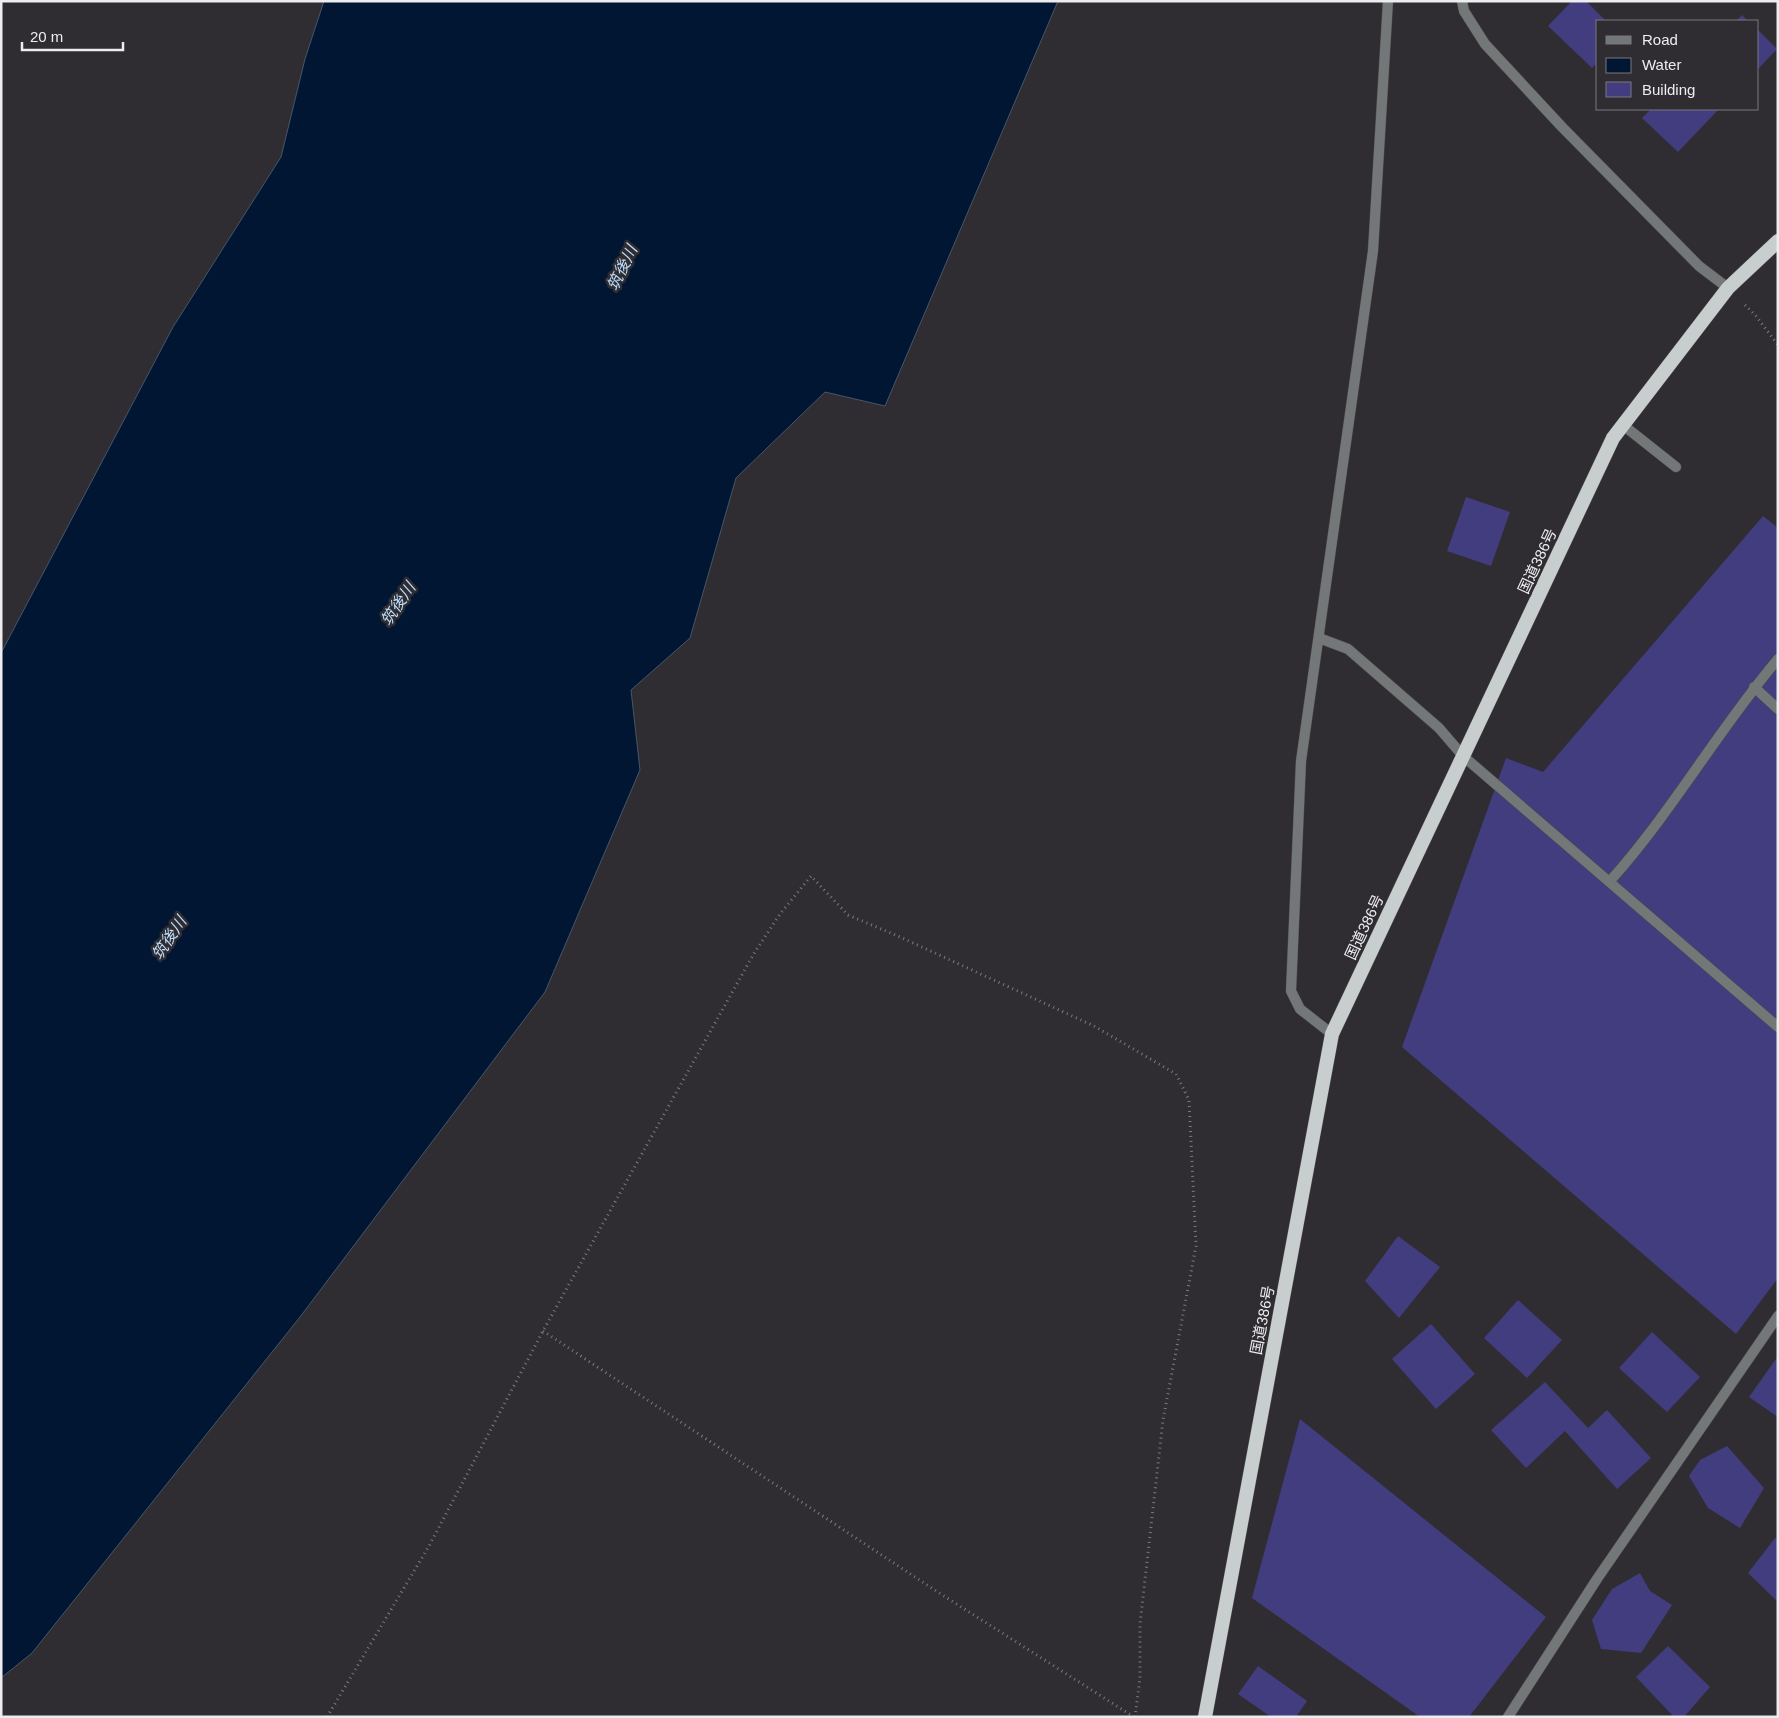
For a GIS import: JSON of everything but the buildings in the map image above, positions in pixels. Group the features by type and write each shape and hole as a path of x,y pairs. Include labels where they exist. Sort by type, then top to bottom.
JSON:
{"highway":[{"name":"国道386号","path":"1205,1717 1332,1034 1613,438 1728,288 1778,241"}],"street":[{"path":"1332,1034 1300,1009 1291,991 1301,761 1374,251 1388,1"},
{"path":"1462,1 1464,11 1484,44 1562,127 1699,266 1728,288"},
{"path":"1623,425 1676,467"},
{"path":"1319,638 1348,649 1439,728 1463,756 1778,1027"},
{"path":"1610,881 1636,852 1754,687 1778,659"},
{"path":"1754,687 1778,709"},
{"path":"1508,1717 1597,1579 1778,1316"}],"path":[{"path":"1728,288 1756,316 1778,345"},
{"path":"327,1717 429,1546 543,1331 753,955 780,914 812,876 848,915 1094,1026 1176,1074 1189,1100 1196,1246 1163,1420 1140,1624 1140,1678 1134,1717 934,1590 543,1331"}],"water":[{"name":"筑後川","path":"324,1 1058,1 885,406 825,392 736,478 690,638 631,690 640,770 545,992 300,1317 32,1653 1,1678 1,653 173,327 281,157 305,59"}]}
